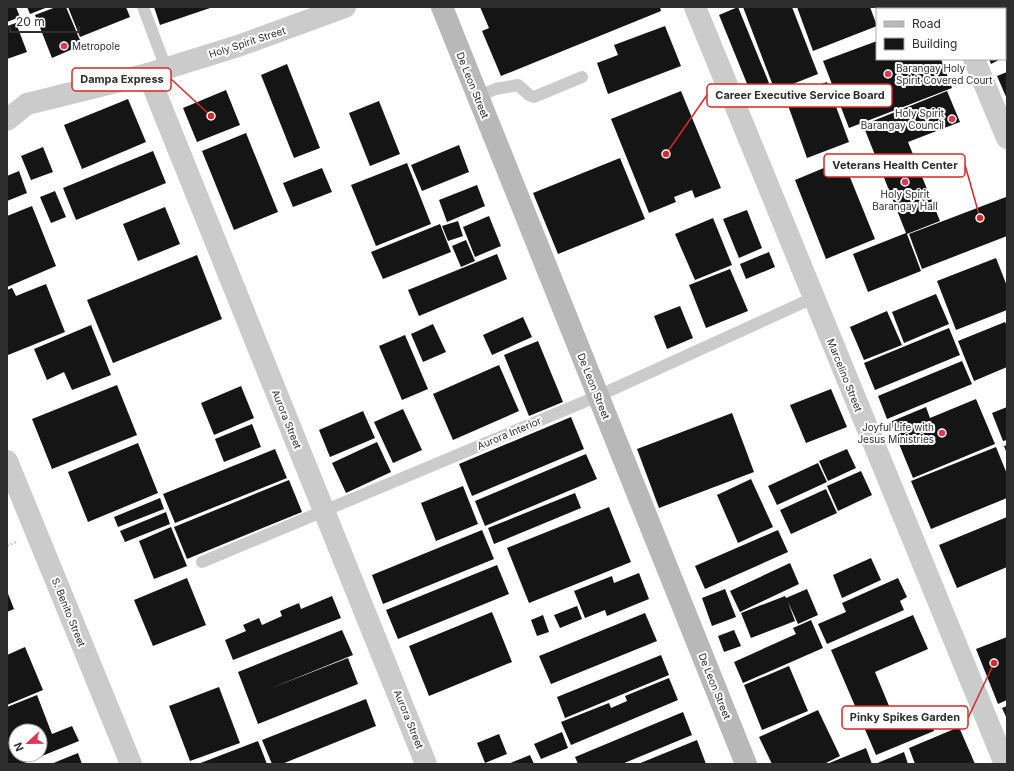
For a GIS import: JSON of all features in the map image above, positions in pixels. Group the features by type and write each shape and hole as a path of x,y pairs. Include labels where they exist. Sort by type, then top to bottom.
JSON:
{"main road":[{"name":"De Leon Street","path":"442,7 746,764"}],"street":[{"name":"Holy Spirit Street","path":"17,101 157,71 238,46 345,7"},
{"name":"Marcelino Street","path":"695,7 1005,764"},
{"path":"974,60 1007,138"},
{"name":"Aurora Street","path":"157,71 324,511 426,764"},
{"path":"7,120 17,101"},
{"name":"S. Benito Street","path":"7,461 130,764"}],"lane":[{"path":"143,7 157,71"},
{"path":"478,96 518,85 529,95 534,97 582,77"},
{"name":"Aurora Interior","path":"202,562 598,396 813,298"}],"building":[{"path":"7,7 16,7 20,17 7,22"},
{"path":"27,7 48,7 30,14"},
{"path":"56,7 66,7 82,45 52,58 35,15"},
{"path":"68,7 126,7 130,17 80,37"},
{"path":"154,7 213,7 160,25"},
{"path":"480,7 660,7 661,11 501,76 482,31 489,28"},
{"path":"738,7 769,83 750,91 719,15"},
{"path":"743,7 792,7 818,74 775,91"},
{"path":"797,7 870,7 876,26 813,51"},
{"path":"876,7 912,7 910,8"},
{"path":"968,7 1007,7 1006,8"},
{"path":"16,23 27,52 7,59 7,26"},
{"path":"1006,23 1007,23 1006,56"},
{"path":"665,26 681,66 608,94 597,63 618,55 614,45"},
{"name":"Barangay Holy Spirit Covered Court","path":"876,41 876,60 941,60 952,88 849,128 823,61"},
{"path":"989,60 999,60 991,64"},
{"path":"287,64 320,148 294,158 261,75"},
{"path":"1007,72 1007,99 997,76"},
{"path":"827,82 849,142 807,158 785,97"},
{"path":"226,90 240,125 197,142 183,108"},
{"path":"681,91 721,188 695,198 692,190 674,197 676,202 649,213 611,119"},
{"name":"Holy Spirit Barangay Hall","path":"947,91 960,122 908,142 940,221 907,234 921,271 868,292 853,254 906,233 863,125"},
{"path":"128,99 146,142 82,169 64,125"},
{"path":"379,101 400,154 370,166 349,113"},
{"path":"246,133 278,212 234,230 202,151"},
{"path":"459,145 469,172 422,191 411,165"},
{"path":"43,147 53,172 31,180 21,156"},
{"path":"153,151 166,183 76,220 63,188"},
{"path":"620,158 645,219 558,254 533,193"},
{"path":"843,160 875,239 826,259 795,180"},
{"path":"407,163 431,224 376,246 351,185"},
{"path":"322,168 332,192 293,207 283,183"},
{"path":"19,171 27,193 7,201 7,176"},
{"path":"477,185 485,206 447,222 439,200"},
{"path":"55,191 66,217 51,223 40,197"},
{"path":"1006,197 1007,236 922,269 909,234"},
{"path":"32,206 56,266 7,287 7,216"},
{"path":"165,207 180,244 138,261 123,224"},
{"path":"747,210 762,248 739,258 723,219"},
{"path":"489,216 501,246 475,257 463,227"},
{"path":"713,218 732,265 695,280 675,234"},
{"path":"458,221 463,236 448,241 442,226"},
{"path":"440,224 451,252 383,279 371,252"},
{"path":"466,240 475,261 461,267 452,246"},
{"path":"769,252 775,267 746,279 740,264"},
{"path":"497,254 507,279 419,316 408,290"},
{"path":"197,255 222,319 113,363 87,300"},
{"path":"996,258 1007,286 1007,310 956,330 937,281"},
{"path":"730,269 748,311 706,328 689,285"},
{"path":"46,284 65,332 8,355 7,290 12,288 16,296"},
{"path":"936,294 949,324 904,343 892,312"},
{"path":"680,306 693,338 667,349 654,316"},
{"path":"887,311 902,345 864,360 850,327"},
{"path":"523,317 532,337 492,355 483,335"},
{"path":"1005,322 1007,326 1007,367 974,381 958,341"},
{"path":"433,324 446,352 423,362 411,334"},
{"path":"91,325 111,375 72,390 64,372 47,380 34,349"},
{"path":"949,328 960,355 875,390 864,363"},
{"path":"405,335 428,389 402,400 379,346"},
{"path":"538,341 563,402 529,416 504,355"},
{"path":"962,361 972,384 887,419 878,396"},
{"path":"499,365 519,411 453,440 433,394"},
{"path":"117,385 137,435 52,469 32,419"},
{"path":"241,386 254,418 214,435 201,403"},
{"path":"831,389 847,427 806,443 790,405"},
{"name":"Joyful Life with Jesus Ministries","path":"976,399 995,444 913,478 890,422 926,407 930,418"},
{"path":"1007,407 1007,440 1003,441 992,413"},
{"path":"403,409 422,450 393,463 374,422"},
{"path":"363,411 375,438 330,457 319,430"},
{"path":"732,413 754,472 659,508 637,449"},
{"path":"571,417 584,449 472,496 459,464"},
{"path":"252,424 261,447 224,462 215,439"},
{"path":"377,442 391,472 346,493 332,463"},
{"path":"138,443 158,493 88,522 68,472"},
{"path":"1007,445 1007,454 1004,446"},
{"path":"996,447 1007,474 1007,498 931,529 911,481"},
{"path":"275,449 287,478 175,523 163,494"},
{"path":"847,449 856,468 828,481 819,461"},
{"path":"586,454 597,479 485,526 475,501"},
{"path":"818,463 827,482 777,505 768,486"},
{"path":"861,471 872,495 838,511 827,486"},
{"path":"751,479 773,527 738,543 717,495"},
{"path":"289,480 302,512 187,559 174,527"},
{"path":"463,486 478,524 436,541 421,503"},
{"path":"826,489 837,513 791,534 780,510"},
{"path":"575,493 581,508 494,544 488,528"},
{"path":"160,498 164,509 118,527 114,517"},
{"path":"609,507 631,562 529,603 507,548"},
{"path":"166,512 170,524 125,542 120,531"},
{"path":"1007,517 1007,567 957,588 939,545"},
{"path":"171,527 187,566 154,579 139,541"},
{"path":"482,530 494,559 383,604 372,575"},
{"path":"778,530 788,552 705,589 695,566"},
{"path":"871,558 881,580 842,598 833,575"},
{"path":"790,563 799,584 740,612 730,591"},
{"path":"497,565 509,594 398,639 386,610"},
{"path":"639,573 649,599 607,616 605,610 585,618 574,591 612,576 614,583"},
{"path":"187,578 206,625 153,646 134,600"},
{"path":"898,578 907,597 900,601 904,610 827,644 818,624 846,612 842,603"},
{"path":"725,589 736,617 712,626 702,598"},
{"path":"807,589 818,615 798,624 788,602 795,621 751,638 741,613 785,596 786,598"},
{"path":"7,591 14,609 7,612"},
{"path":"332,596 341,618 233,660 225,640 246,631 243,625 259,618 262,625 282,616 280,611 299,603 301,609"},
{"path":"577,606 582,619 560,628 554,615"},
{"path":"492,612 512,662 429,696 409,646"},
{"path":"645,613 657,641 551,684 539,656"},
{"path":"543,615 549,632 537,636 531,620"},
{"path":"913,615 928,649 875,672 894,718 923,706 934,731 876,755 831,650"},
{"path":"811,620 823,648 743,683 734,662 796,634 793,628"},
{"path":"342,630 353,655 269,689 348,658 358,684 258,724 238,672"},
{"path":"734,630 741,646 724,652 718,636"},
{"path":"1007,637 1007,700 998,704 976,649"},
{"path":"25,647 43,690 7,705 7,655"},
{"path":"661,655 669,675 565,718 557,697"},
{"path":"789,666 808,711 762,730 744,685"},
{"path":"669,678 678,700 571,745 561,722 609,703 611,708 627,701 625,696"},
{"path":"219,687 240,743 190,761 169,706"},
{"path":"37,695 48,723 8,723 8,763 24,763 7,764 7,707"},
{"path":"366,699 376,726 282,764 272,764 262,740"},
{"path":"1007,706 1007,719 1002,708"},
{"path":"818,710 840,756 824,764 772,764 759,737"},
{"path":"683,712 692,735 622,764 578,764 575,757"},
{"path":"48,724 52,734 72,726 79,741 48,754"},
{"path":"959,727 975,764 915,764 909,748"},
{"path":"562,732 568,748 541,759 534,744"},
{"path":"499,734 507,754 485,763 477,743"},
{"path":"697,740 706,764 638,764"},
{"path":"258,741 267,764 198,764"},
{"path":"866,748 872,764 827,764"},
{"path":"904,752 908,764 875,764"},
{"path":"78,753 82,764 51,764"},
{"path":"530,755 534,764 508,764"}],"place":[{"name":"Metropole","path":"64,46"},
{"name":"Barangay Holy Spirit Covered Court","path":"888,74"},
{"name":"Dampa Express","path":"211,116"},
{"name":"Holy Spirit Barangay Council","path":"952,119"},
{"name":"Career Executive Service Board","path":"666,154"},
{"name":"Holy Spirit Barangay Hall","path":"905,182"},
{"name":"Veterans Health Center","path":"980,218"},
{"name":"Joyful Life with Jesus Ministries","path":"942,433"},
{"name":"Pinky Spikes Garden","path":"994,663"}]}
